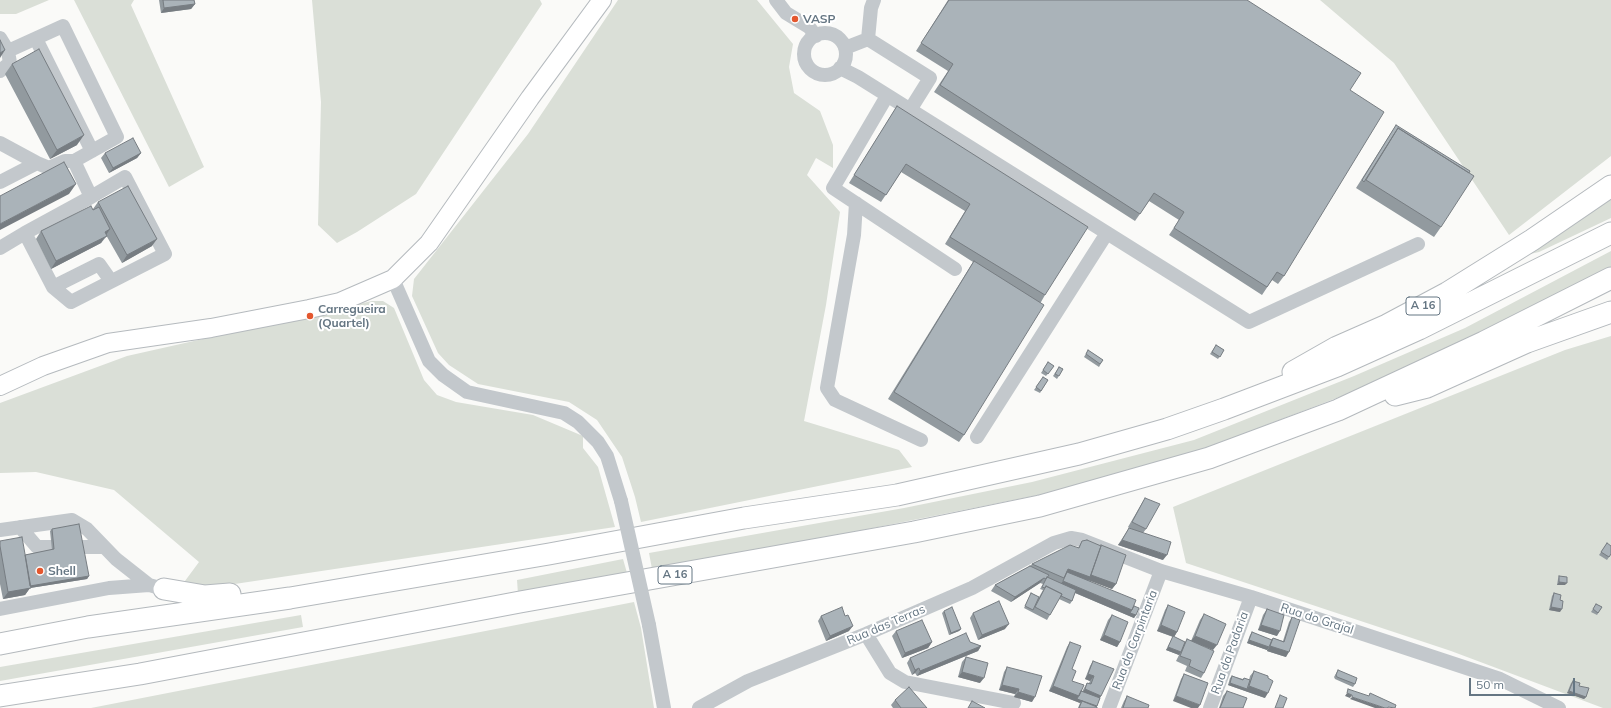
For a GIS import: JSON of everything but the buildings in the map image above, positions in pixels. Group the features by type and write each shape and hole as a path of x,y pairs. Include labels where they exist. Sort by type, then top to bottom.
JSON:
{"highway":[{"name":"A 16","path":"1224,409 1337,347 1387,325 1447,293 1532,240 1611,186"},
{"name":"A 16","path":"0,644 88,627 290,598 549,554 744,518 897,495 1079,454 1167,429 1337,366 1419,329 1611,233"},
{"name":"A 16","path":"0,696 140,674 520,602 914,532 1040,506 1209,458 1338,410 1484,342 1611,278"},
{"name":"A 16","path":"1338,410 1428,387 1527,342 1611,312"},
{"path":"157,587 205,596 259,591 290,598"},
{"path":"0,705 69,692 140,674"}],"main road":[{"path":"0,386 43,366 108,343 211,328 309,309 340,302 393,279 429,244 530,98 602,0"}],"street":[{"path":"776,0 786,13 809,27 816,36"},
{"path":"868,39 871,8 874,0"},
{"path":"0,143 49,168 65,161 74,162 117,137 63,26 8,51"},
{"path":"830,34 842,42 845,48 844,62 840,68 828,75 821,75 808,67 804,53 810,40 816,36 830,34"},
{"path":"0,38 8,51 10,63 0,71"},
{"path":"36,39 92,151"},
{"path":"845,48 868,39"},
{"path":"868,39 930,78 910,110"},
{"path":"840,68 910,110 1249,322 1418,244"},
{"path":"887,96 833,188 955,269"},
{"path":"0,182 37,162"},
{"path":"74,162 90,197"},
{"path":"0,248 25,233 125,177 165,254 71,302 53,287 25,233"},
{"path":"856,204 854,235 827,388 835,400 921,440"},
{"path":"977,437 1107,233"},
{"path":"53,287 99,264 111,282"},
{"path":"393,279 429,361 443,375 467,392 564,413 578,422 598,442 607,456 621,500 649,625 664,708"},
{"path":"0,530 72,520 87,529 116,559 157,587"},
{"path":"20,527 37,547 104,547"},
{"name":"Rua do Grajal","path":"1071,538 1082,540 1161,571 1251,597 1500,679 1559,708"},
{"name":"Rua das Terras","path":"700,708 748,681 866,634 972,588 1054,543 1071,538"},
{"name":"Rua da Carpintaria","path":"1109,708 1161,571"},
{"path":"0,609 109,588 157,587"},
{"name":"Rua da Padaria","path":"1210,708 1251,597"},
{"path":"866,634 890,673 905,682 1014,703"}],"shaded area":[{"path":"0,0 49,0 16,14 0,14"},
{"path":"74,0 134,0 131,5 204,167 169,187"},
{"path":"312,0 540,0 542,4 416,194 337,243 318,225 321,102"},
{"path":"618,0 757,0 793,44 789,67 794,93 820,111 833,145 833,168 816,158 807,175 840,212 826,305 804,421 899,450 912,467 641,522 635,497 622,457 597,420 569,402 478,384 449,365 438,353 412,296 414,279 528,134"},
{"path":"1320,0 1611,0 1611,156 1509,235 1394,63"},
{"path":"1611,196 1611,218 1539,252 1530,254"},
{"path":"1611,251 1611,267 1428,359 1342,396 1196,452 1054,492 858,531 652,569 649,553 904,508 1032,482 1194,440 1354,376 1465,328"},
{"path":"372,301 383,301 394,308 424,380 437,395 456,402 533,415 583,436 583,448 598,467 615,527 208,588 182,585 199,562 114,490 36,472 0,473 0,403 127,356"},
{"path":"1611,336 1611,708 1603,708 1451,651 1186,563 1173,507 1565,350"},
{"path":"623,559 627,573 518,594 517,580"},
{"path":"634,602 641,628 654,708 91,708"},
{"path":"301,615 303,627 0,681 0,667"}],"place":[{"name":"VASP","path":"795,19"},
{"name":"Carregueira (Quartel)","path":"310,316"},
{"name":"Shell","path":"40,571"}]}
